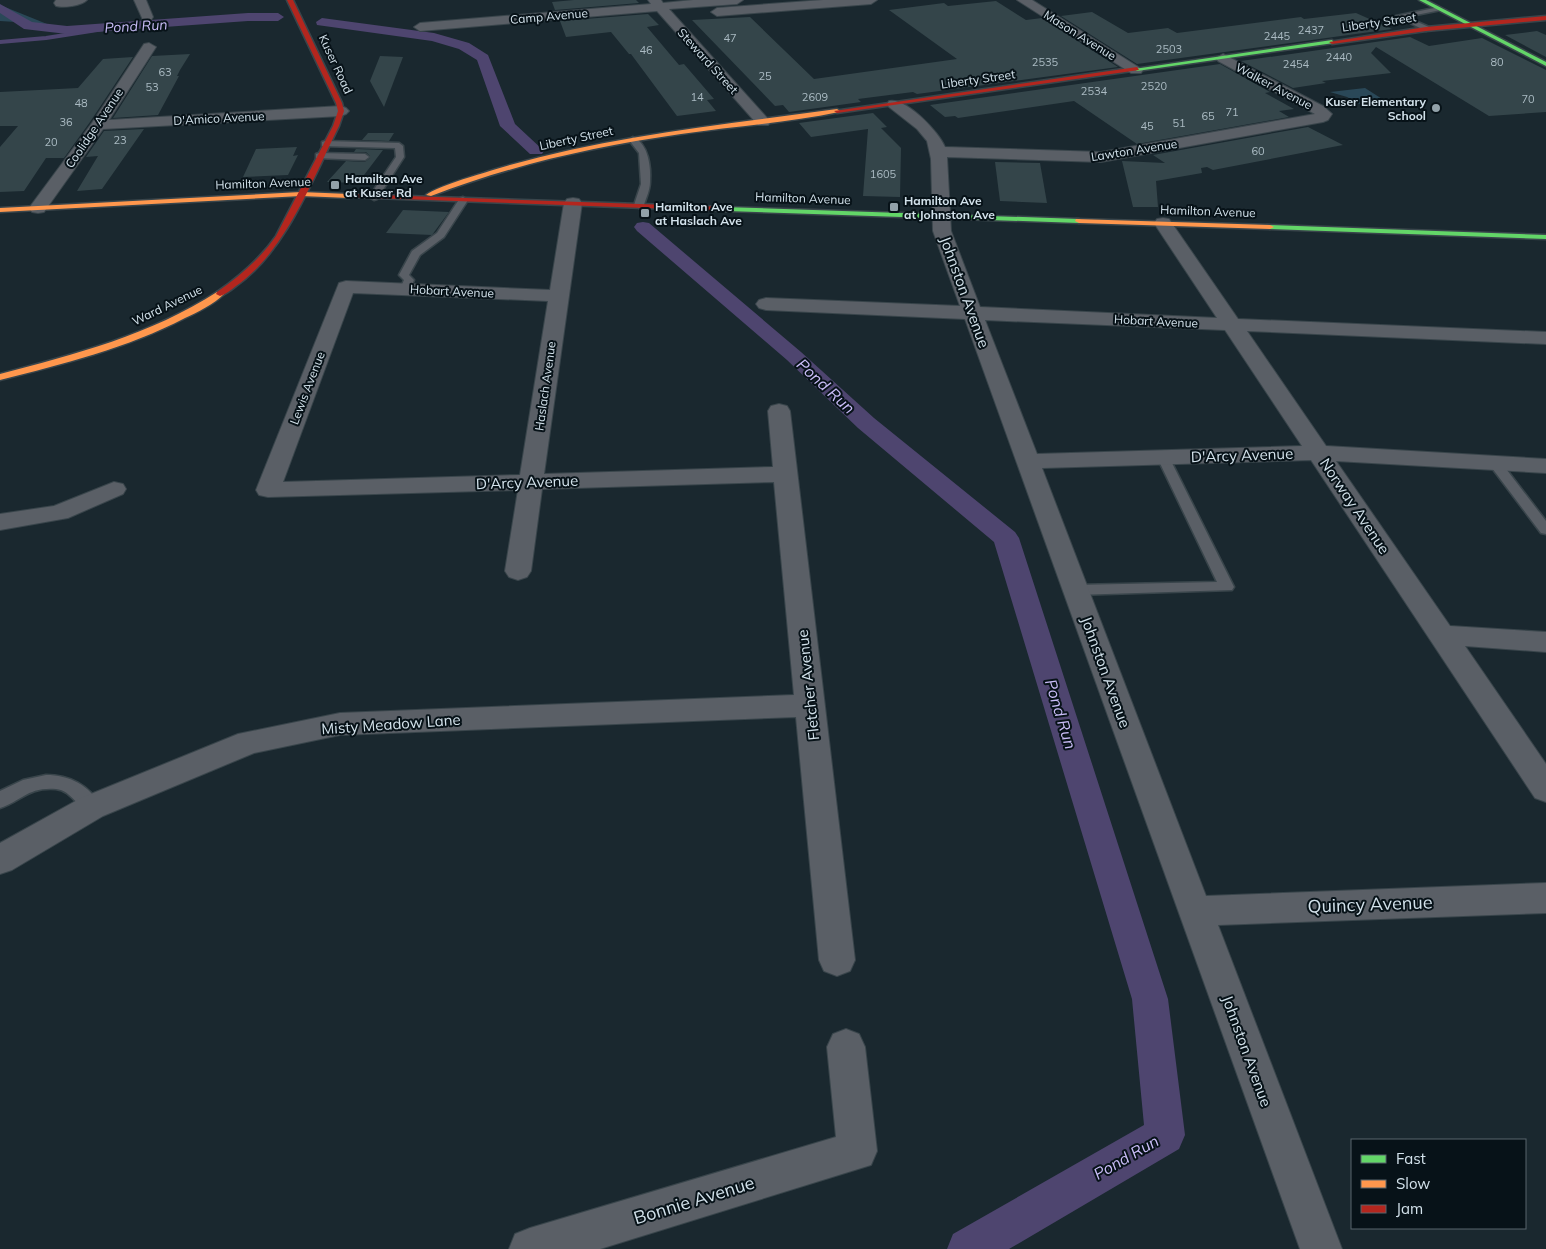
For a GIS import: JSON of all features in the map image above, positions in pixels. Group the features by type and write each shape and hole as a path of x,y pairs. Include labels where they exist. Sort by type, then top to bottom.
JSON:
{"street":[{"path":"60,3 81,0"},
{"path":"140,0 147,17"},
{"name":"Kuser Road","path":"290,0 332,88 340,111 301,194"},
{"name":"Camp Avenue","path":"420,27 661,8 737,0"},
{"name":"Camp Avenue","path":"661,8 870,0"},
{"name":"Mason Avenue","path":"1023,0 1136,70"},
{"path":"1422,0 1546,64"},
{"name":"Steward Street","path":"661,8 763,122"},
{"name":"Liberty Street","path":"420,199 475,176 559,154 634,140 1426,29 1546,18"},
{"name":"Coolidge Avenue","path":"38,208 98,125 149,47"},
{"name":"Walker Avenue","path":"1223,58 1324,114"},
{"path":"894,104 928,133 935,141 939,152"},
{"name":"D'Amico Avenue","path":"98,125 340,111"},
{"name":"Lawton Avenue","path":"939,152 1101,157 1317,119 1324,114"},
{"name":"Johnston Avenue","path":"939,152 942,231 1320,1249"},
{"name":"Hamilton Avenue","path":"0,210 301,194 1546,237"},
{"name":"Ward Avenue","path":"0,377 129,339 200,306 228,288 251,270 268,253 301,194"},
{"name":"Haslach Avenue","path":"518,570 573,203"},
{"name":"Norway Avenue","path":"1163,223 1546,789"},
{"name":"Hobart Avenue","path":"346,287 558,296"},
{"name":"Lewis Avenue","path":"268,490 346,287"},
{"name":"Hobart Avenue","path":"766,304 1546,338"},
{"name":"Fletcher Avenue","path":"779,411 837,960"},
{"name":"D'Arcy Avenue","path":"1027,461 1319,453 1546,466"},
{"name":"D'Arcy Avenue","path":"268,490 786,474"},
{"path":"0,522 59,513 114,489"},
{"path":"1442,636 1546,642"},
{"name":"Misty Meadow Lane","path":"0,860 92,807 249,742 340,724 810,705"},
{"name":"Quincy Avenue","path":"1195,911 1546,898"},
{"name":"Bonnie Avenue","path":"530,1249 857,1151 846,1047"}],"lane":[{"path":"1426,29 1399,16 1439,9"},
{"path":"634,140 643,153 646,184 639,205"},
{"path":"325,144 400,146 400,157 374,196"},
{"path":"319,156 365,157"},
{"path":"405,289 410,280 404,274 416,253 441,235 463,200"},
{"path":"1075,590 1227,587 1163,457"},
{"path":"1494,464 1546,530"},
{"path":"0,801 8,794 37,783 62,784 81,794 92,807"}],"shaded area":[{"path":"0,5 47,24 0,21"},
{"path":"1365,88 1390,104 1365,107 1347,97 1330,92"}],"building":[{"path":"636,0 639,3 555,10 552,2"},
{"path":"996,1 1026,20 1042,18 1118,67 917,94 913,92 858,99 861,102 789,112 783,105 775,106 692,20 750,17 814,79 957,59 889,10 944,3 948,6"},
{"path":"1092,12 1128,33 1168,28 1177,33 1301,17 1304,19 1356,13 1392,29 1137,64 1061,16"},
{"path":"648,14 659,25 647,27 679,65 684,64 714,99 707,100 716,111 677,116 631,54 611,32 566,37 560,21"},
{"path":"1537,31 1546,35 1546,57 1505,35"},
{"path":"1410,37 1429,46 1482,38 1546,70 1546,112 1489,116 1376,47 1371,53 1391,73 1322,81 1326,83 1293,88 1241,61"},
{"path":"190,54 158,115 113,118 152,56"},
{"path":"380,56 403,57 384,107 370,81"},
{"path":"133,57 64,158 46,158 24,191 0,192 0,147 18,126 0,126 0,92 78,88 103,59"},
{"path":"1220,64 1270,92 1265,93 1294,109 1279,111 1289,117 1137,144 1074,101 958,118 955,116 945,117 930,105"},
{"path":"873,113 887,127 881,128 901,148 900,197 863,196 868,129 811,137 799,123"},
{"path":"1308,127 1343,145 1213,170 1207,167 1201,168 1202,173 1156,181 1158,207 1133,207 1122,161 1165,163 1153,155"},
{"path":"144,129 102,189 77,191 98,156 86,157 104,131"},
{"path":"368,133 394,133 389,141 362,140"},
{"path":"297,147 293,156 298,155 288,175 243,177 256,149"},
{"path":"356,149 383,150 358,183 327,182 346,161 365,162 370,158 366,152 354,152"},
{"path":"995,162 1040,163 1047,203 1000,201"},
{"path":"403,210 449,212 432,235 386,233"}],"waterway":[{"name":"Pond Run","path":"0,8 29,26 67,30 248,17 278,17"},
{"name":"Pond Run","path":"322,22 434,37 464,46 483,58 508,126 536,151"},
{"path":"0,42 46,38 110,28"},
{"name":"Pond Run","path":"643,227 794,356 866,423 1006,538 1150,999 1165,1135 968,1249"}],"traffic: fast":[{"path":"1422,0 1546,64"},
{"path":"1137,69 1332,42"},
{"path":"727,209 1079,221"},
{"path":"1270,227 1546,237"}],"traffic: slow":[{"path":"429,195 478,176 527,161 578,150 681,132 837,111"},
{"path":"0,210 301,194 349,196"},
{"path":"1079,221 1270,227"},
{"path":"0,377 85,354 142,335 196,310 220,294"}],"traffic: jam":[{"path":"220,294 243,278 268,253 280,236 336,126 341,111 339,103 290,0"},
{"path":"1332,42 1426,29 1546,18"},
{"path":"837,111 1137,69"},
{"path":"349,196 727,209"}],"place":[{"name":"Kuser Elementary School","path":"1436,108"},
{"name":"Hamilton Ave at Kuser Rd","path":"335,185"},
{"name":"Hamilton Ave at Johnston Ave","path":"894,207"},
{"name":"Hamilton Ave at Haslach Ave","path":"645,213"}]}
